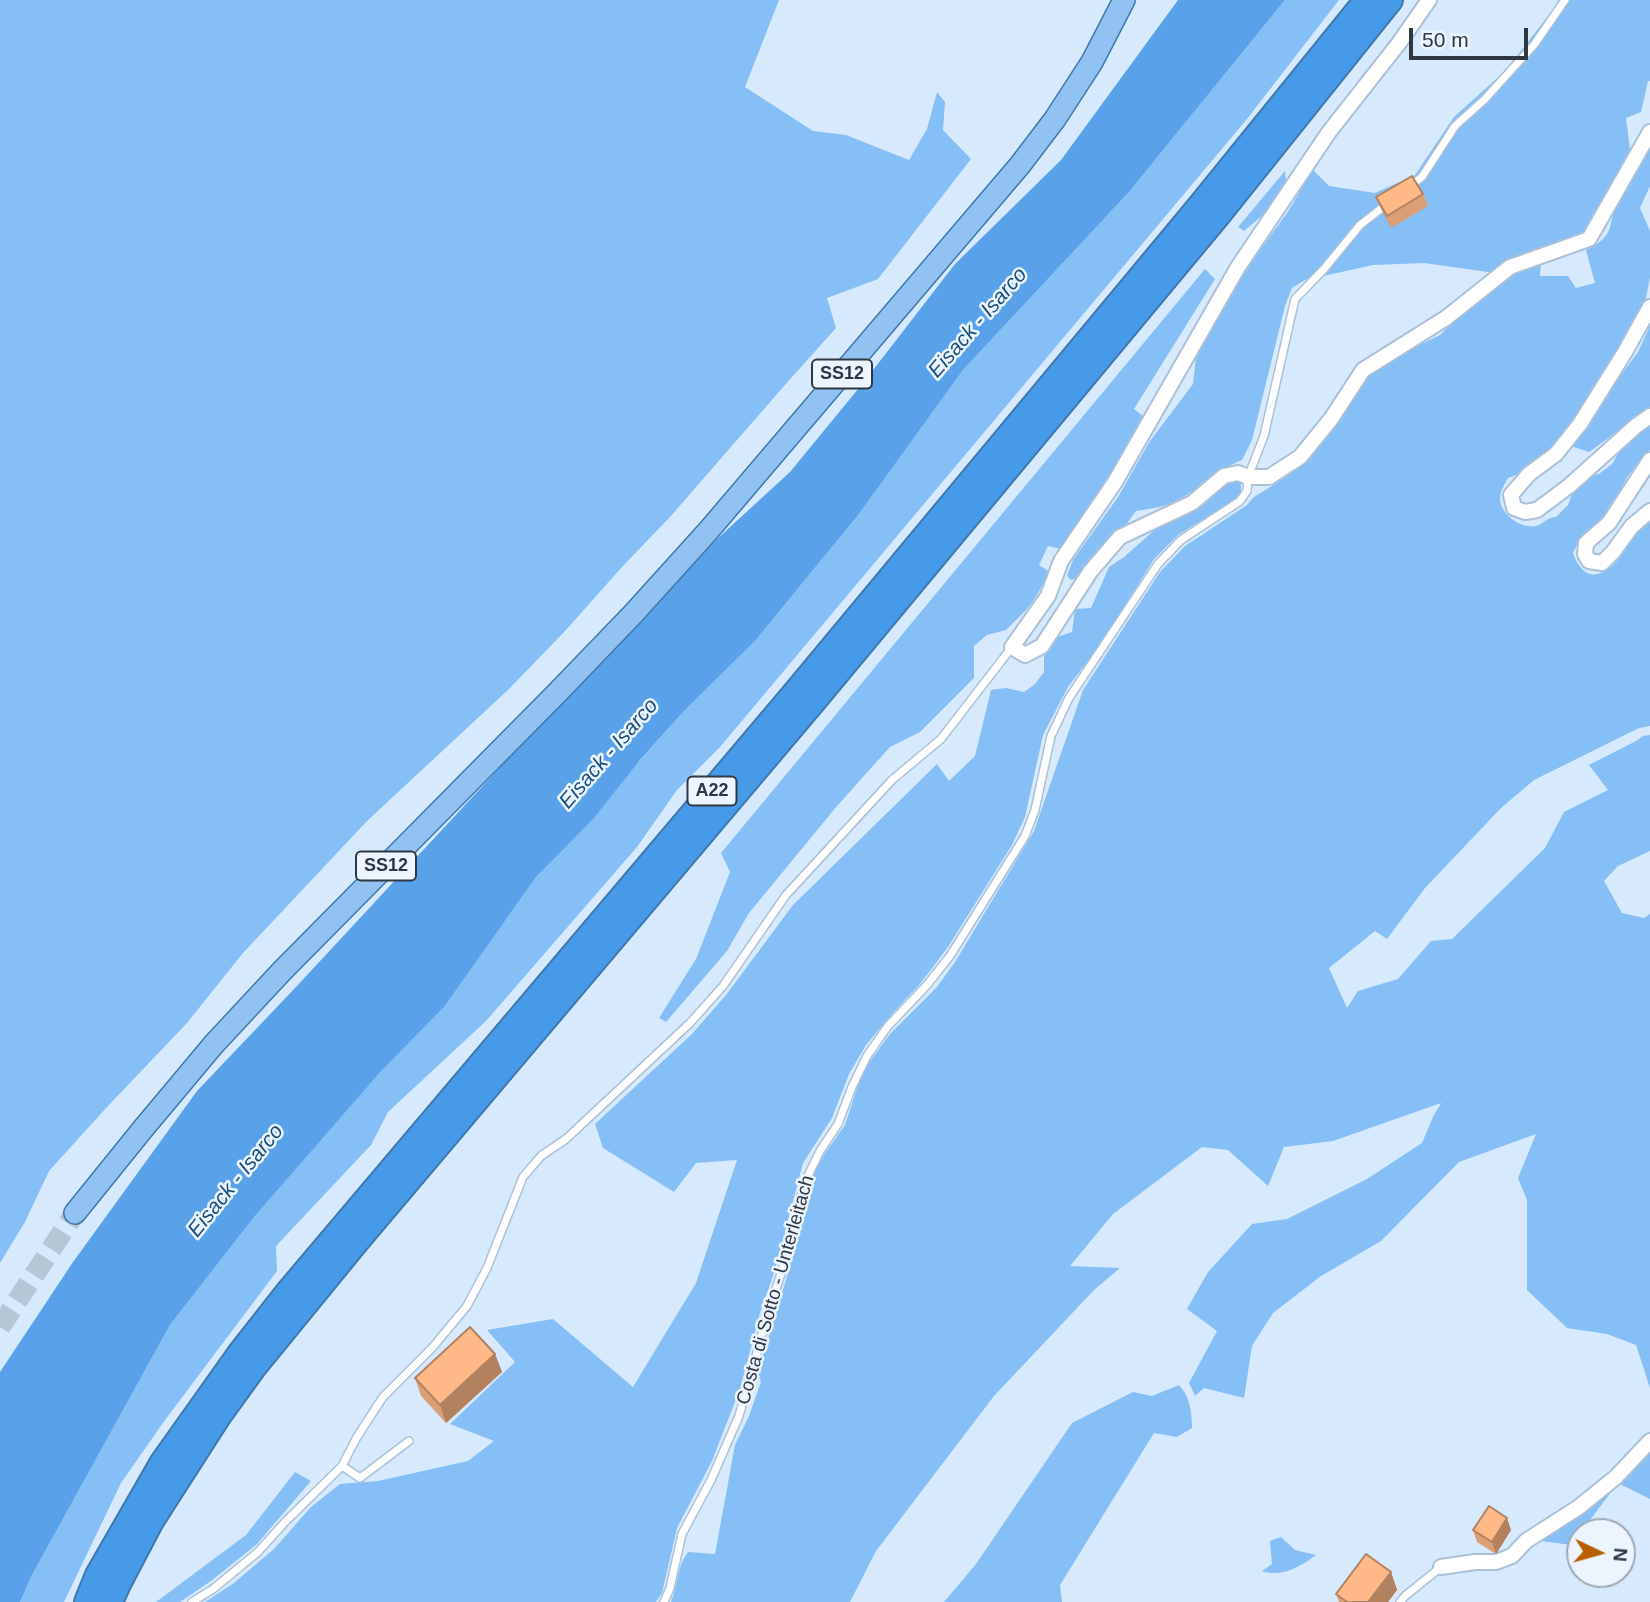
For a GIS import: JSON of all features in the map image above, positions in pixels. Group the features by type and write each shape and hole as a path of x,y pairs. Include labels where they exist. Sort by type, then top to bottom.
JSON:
{"highway":[{"name":"A22","path":"87,1602 98,1575 163,1462 239,1355 290,1290 796,692 1367,0"},
{"name":"A22","path":"110,1602 151,1521 219,1415 253,1368 356,1242 803,715 1217,216 1390,0"}],"main road":[{"name":"SS12","path":"75,1213 214,1044 282,971 606,643 718,519 1020,165 1055,119 1092,62 1124,0"}],"street":[{"path":"1429,0 1329,132 1238,267 1115,482 1061,561 1048,596 1012,647 1025,655 1042,646 1090,572 1120,537 1192,503 1224,476 1238,472 1248,477 1269,477 1300,457 1331,419 1363,370 1446,318 1510,267 1589,239 1650,132"},
{"path":"1650,307 1580,424 1556,454 1528,474 1510,495 1514,508 1525,512 1537,510 1650,416"},
{"path":"1650,460 1609,523 1586,543 1585,554 1589,561 1602,563 1632,526 1650,511"},
{"path":"1441,1567 1496,1562 1512,1556 1526,1541 1579,1507 1616,1477 1650,1441"}],"lane":[{"path":"1401,193 1422,177 1455,127 1484,100 1534,45 1565,0"},
{"name":"Costa di Sotto - Unterleitach","path":"664,1602 670,1588 682,1534 711,1480 738,1416 788,1252 804,1184 820,1151 838,1124 867,1056 888,1026 950,956 1025,836 1035,810 1051,736 1069,698 1158,564 1181,540 1240,501 1247,491 1248,477 1264,436 1295,299 1360,225 1391,201"},
{"path":"192,1602 213,1589 258,1552 342,1466 383,1397 432,1348 467,1306 487,1268 523,1177 541,1156 566,1139 690,1023 723,986 786,895 892,780 941,739 1012,647"},
{"path":"342,1466 360,1478 409,1441"},
{"path":"1400,1602 1441,1567"}],"shaded area":[{"path":"0,0 779,0 745,87 813,131 846,135 909,160 927,129 937,92 945,102 943,130 971,159 878,279 827,298 836,328 670,517 509,689 367,821 243,953 187,1023 49,1171 25,1222 0,1263"},
{"path":"1285,0 1339,0 1247,119 720,747 677,790 637,847 486,1021 388,1112 371,1145 276,1246 277,1271 121,1483 64,1602 20,1602 32,1575 170,1325 255,1216 381,1070 445,1006 536,877 685,710 755,641 859,514 963,370 1129,192"},
{"path":"1558,0 1650,0 1650,81 1641,112 1626,118 1630,150 1595,218 1584,232 1571,239 1510,259 1495,273 1424,263 1373,265 1305,280 1292,288 1285,306 1252,440 1242,460 1169,504 1136,511 1081,577 1071,580 1067,576 1073,560 1118,497 1150,441 1193,384 1196,356 1247,268 1287,213 1313,170 1329,186 1375,193 1415,175 1454,117 1505,71"},
{"path":"1650,143 1650,186 1640,208 1650,231 1650,277 1645,303 1620,349 1550,453 1527,471 1508,478 1500,498 1503,510 1518,523 1536,526 1556,517 1568,505 1573,491 1587,477 1599,474 1612,464 1622,447 1650,420 1650,450 1627,477 1603,522 1581,536 1573,553 1584,571 1590,574 1604,572 1624,552 1637,527 1650,517 1650,726 1639,728 1534,780 1501,808 1425,888 1387,939 1375,931 1329,968 1347,1008 1358,991 1398,979 1431,941 1452,939 1545,848 1564,812 1608,790 1589,765 1643,736 1650,735 1650,851 1618,866 1604,881 1622,913 1644,918 1650,914 1650,1388 1636,1345 1607,1334 1567,1328 1527,1290 1527,1200 1518,1178 1536,1134 1459,1162 1381,1241 1321,1276 1273,1313 1252,1346 1244,1398 1204,1388 1195,1396 1189,1383 1217,1331 1187,1309 1208,1272 1252,1224 1287,1219 1367,1179 1422,1143 1441,1103 1333,1141 1284,1147 1268,1186 1228,1150 1202,1147 1113,1214 1070,1266 1120,1268 1095,1289 994,1396 876,1551 850,1602 671,1602 682,1563 688,1552 715,1554 735,1445 761,1382 758,1372 788,1273 808,1187 823,1156 845,1125 868,1064 890,1034 937,987 955,962 1034,831 1083,690 1160,572 1185,546 1247,505 1254,497 1307,460 1354,393 1371,374 1409,350 1440,335 1474,302 1514,270 1541,261 1540,276 1568,276 1576,288 1595,283 1586,250 1602,240 1609,230 1620,194"},
{"path":"1285,171 1286,181 1265,213 1244,231 1238,227"},
{"path":"1205,269 1215,279 1134,409 1144,417 1122,458 1061,549 1048,546 1039,565 1050,572 1034,600 1006,630 987,635 974,646 974,678 920,732 890,747 837,806 749,913 727,951 666,1022 659,1018 696,959 730,872 721,853"},
{"path":"1650,326 1650,408 1589,452 1571,446 1638,352"},
{"path":"1229,480 1241,483 1241,492 1234,500 1178,535 1154,559 1103,641 1068,687 1043,735 1025,817 1012,845 948,947 920,984 866,1045 849,1074 832,1118 803,1163 740,1389 712,1461 677,1528 662,1593 656,1602 205,1602 234,1583 274,1549 311,1507 340,1484 378,1481 468,1461 494,1441 450,1424 515,1362 487,1330 553,1319 633,1387 696,1283 737,1160 696,1163 674,1192 603,1148 595,1124 692,1034 726,995 793,905 937,764 949,781 975,756 991,690 1006,688 1024,692 1035,684 1044,672 1044,654 1054,638 1072,632 1075,609 1091,608 1109,567 1158,527 1184,514"},
{"path":"1179,1385 1190,1405 1192,1428 1177,1437 1154,1433 1060,1585 1062,1602 944,1602 976,1564 1072,1423 1133,1392 1152,1396"},
{"path":"1650,1447 1650,1499 1618,1483 1591,1518 1566,1518 1566,1544 1534,1540"},
{"path":"295,1472 311,1481 257,1544 180,1602 156,1602 246,1535"},
{"path":"1281,1537 1295,1550 1316,1555 1298,1567 1284,1572 1262,1571 1272,1564 1270,1541"}],"water":[{"name":"Eisack - Isarco","path":"1178,0 1285,0 1129,192 963,370 859,514 755,641 685,710 640,760 593,819 536,877 445,1006 381,1071 255,1216 170,1325 32,1575 20,1602 0,1602 0,1372 73,1262 197,1091 705,550 790,472 955,264 1061,160"}],"building":[{"path":"1412,176 1423,194 1387,216 1376,197"},
{"path":"470,1327 495,1354 440,1405 415,1378"},
{"path":"1489,1506 1507,1518 1492,1542 1473,1530"},
{"path":"1366,1554 1391,1572 1368,1602 1347,1602 1336,1594"}],"tunnel":[{"path":"0,1327 75,1213"}]}
